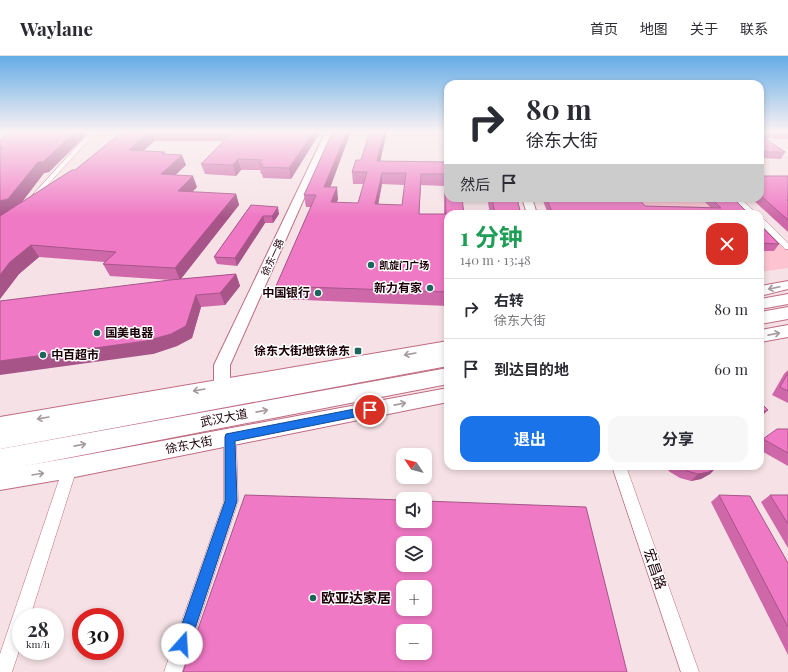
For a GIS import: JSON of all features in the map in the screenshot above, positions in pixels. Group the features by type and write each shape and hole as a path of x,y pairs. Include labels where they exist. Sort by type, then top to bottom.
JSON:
{"highway":[{"path":"764,303 788,299"},
{"path":"764,317 788,313"},
{"name":"武汉大道","path":"0,439 444,361"},
{"name":"武汉大道","path":"0,460 444,377"}],"main road":[{"path":"764,290 788,285"},
{"path":"764,335 788,331"},
{"path":"0,425 444,348"},
{"name":"徐东大街","path":"0,480 70,468 444,396"}],"street":[{"path":"23,208 67,160"},
{"name":"徐东一路","path":"222,386 222,365 316,160"},
{"path":"740,202 749,210"},
{"path":"764,224 788,247"},
{"path":"173,672 231,501 230,437"},
{"path":"24,608 70,468"},
{"name":"宏昌路","path":"620,470 690,672"},
{"path":"3,672 12,644"}],"shaded area":[{"path":"544,202 737,202 746,210 546,210"},
{"path":"764,228 788,250 788,268 764,271"}],"building":[{"path":"0,160 45,160 43,162 38,162 8,199 0,201"},
{"path":"88,160 177,160 161,174 193,176 178,191 236,194 175,268 103,264 116,252 31,245 10,262 0,275 0,216 72,170 75,170"},
{"path":"205,160 237,160 233,165 201,164"},
{"path":"256,160 295,160 289,168 261,167 263,164 259,164 262,160"},
{"name":"凯旋门广场","path":"320,160 335,160 324,187 337,187 331,202 358,203 367,172 352,172 356,160 444,162 444,174 421,174 419,214 444,214 444,292 276,286 316,195 304,195","holes":["382,173 406,173 402,205 375,204"]},
{"path":"764,176 788,176 788,220 764,199"},
{"name":"凯旋门广场","path":"446,202 462,202 464,210 446,210"},
{"path":"493,202 518,202 520,210 494,210"},
{"path":"548,202 642,202 645,206 721,208 715,202 737,202 745,210 551,210"},
{"path":"251,205 278,207 272,216 263,216 235,258 214,257"},
{"path":"764,229 779,244 764,243"},
{"name":"国美电器","path":"236,274 220,293 196,295 186,326 171,334 146,341 0,361 0,301 170,280"},
{"path":"788,373 788,391 780,387"},
{"path":"764,406 768,410 764,412"},
{"path":"777,429 788,429 788,453 764,440"},
{"path":"685,470 712,470 698,474"},
{"name":"欧亚达家居","path":"245,495 396,500 396,528 432,528 432,501 586,507 627,672 183,672"},
{"path":"719,495 750,496 788,563 788,627"},
{"path":"770,495 788,495 788,524"}],"place":[{"name":"凯旋门广场","path":"371,265"},
{"name":"新力有家","path":"430,288"},
{"name":"中国银行","path":"318,293"},
{"name":"国美电器","path":"97,333"},
{"name":"徐东大街地铁徐东","path":"358,351"},
{"name":"中百超市","path":"43,355"},
{"name":"欧亚达家居","path":"313,598"}],"route":[{"path":"182,644 231,501 230,437 370,410"}]}
